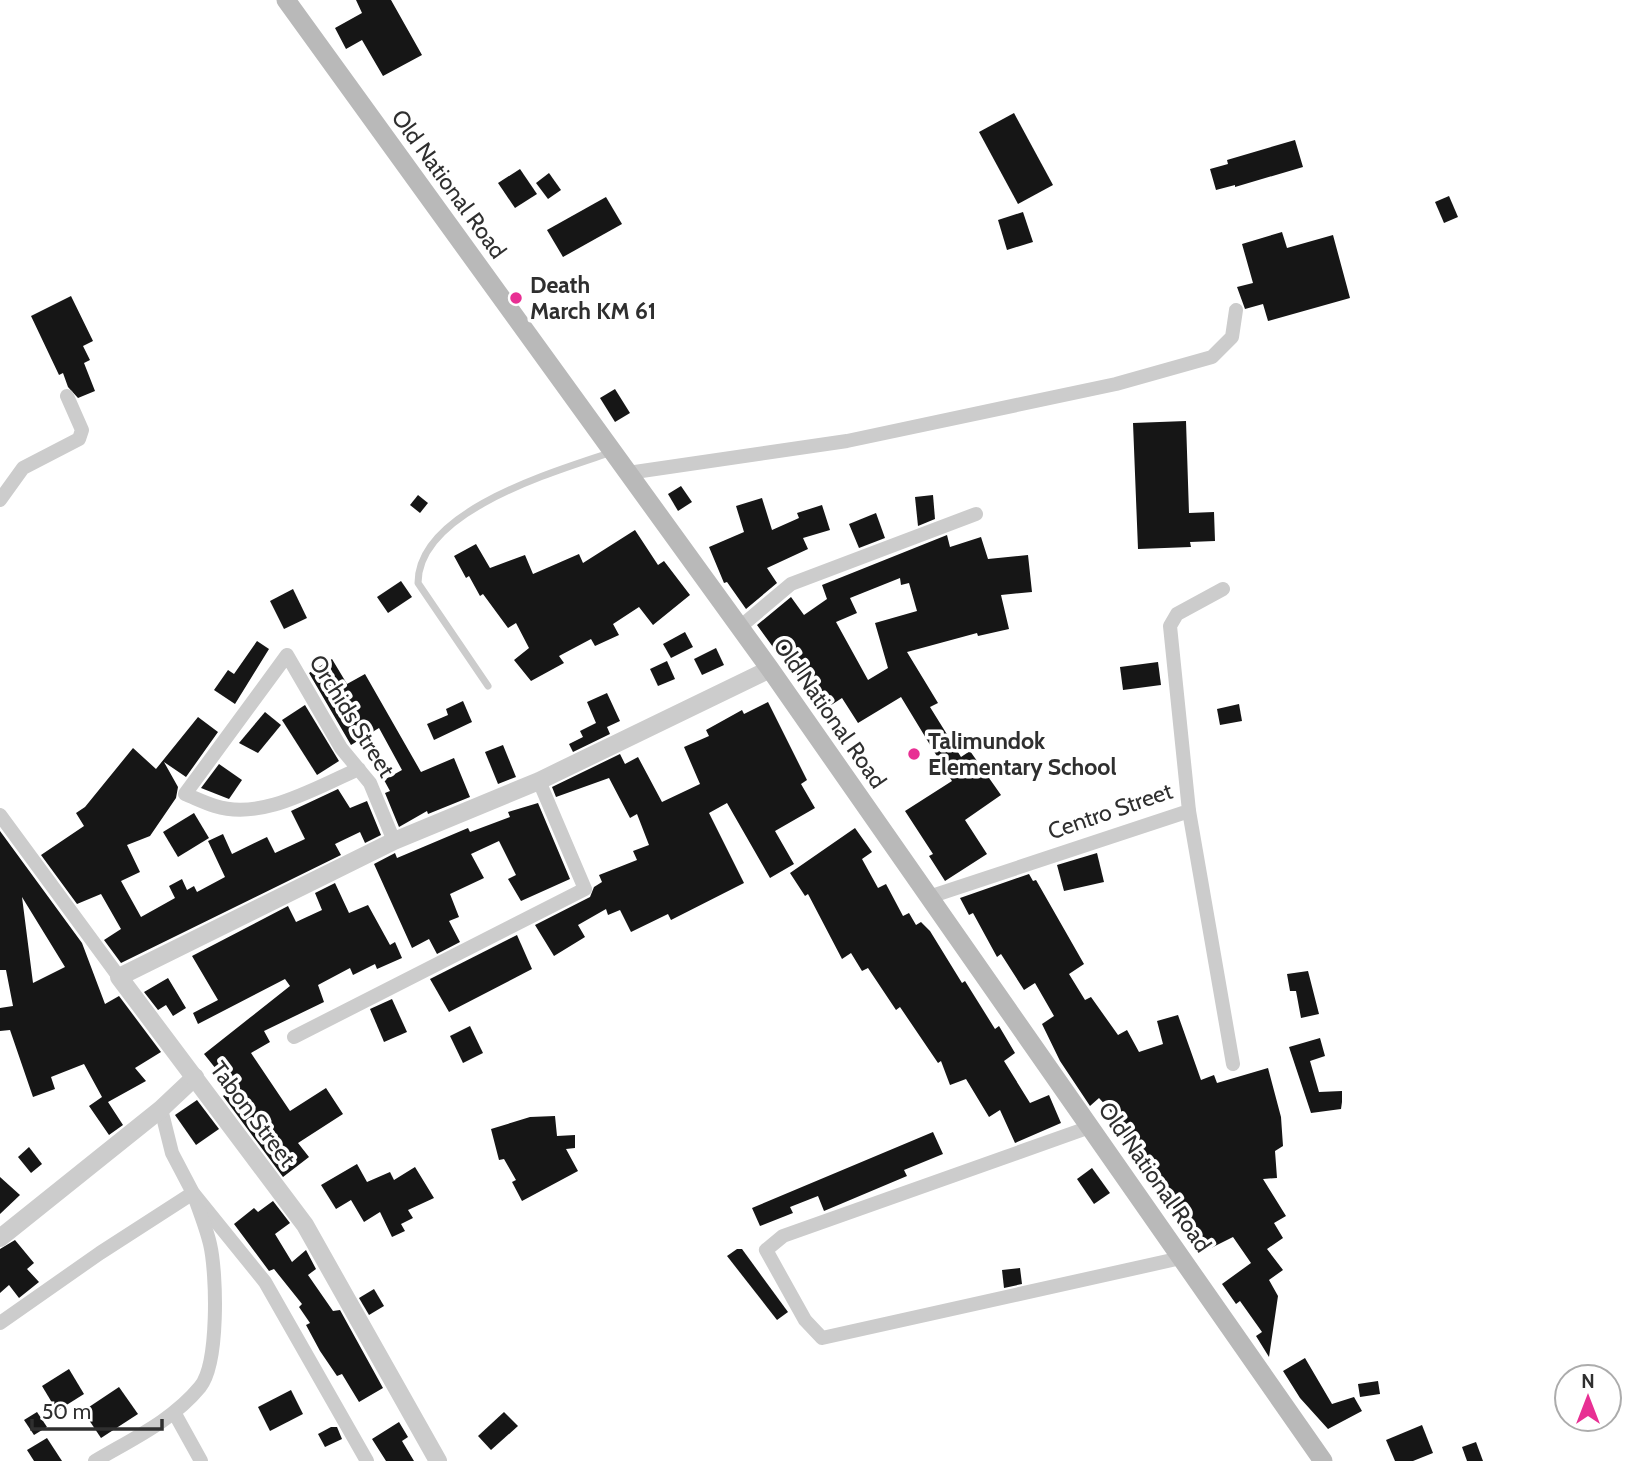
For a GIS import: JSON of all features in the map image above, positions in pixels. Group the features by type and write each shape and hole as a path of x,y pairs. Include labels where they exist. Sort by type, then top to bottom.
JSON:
{"main road":[{"name":"Old National Road","path":"286,0 770,669 1323,1461"}],"street":[{"path":"628,473 846,441 1116,384 1212,357 1232,337 1236,310"},
{"path":"0,500 23,468 79,439 82,430 67,396"},
{"path":"740,627 791,584 976,514"},
{"name":"Centro Street","path":"929,897 1189,811 1170,626 1177,614 1223,589"},
{"name":"Orchids Street","path":"359,769 271,807 224,808 185,794 287,655 341,748 359,769 370,783 394,841"},
{"path":"120,977 394,841 538,781 770,669"},
{"path":"294,1037 585,890 538,781"},
{"path":"1189,811 1233,1064"},
{"name":"Tabon Street","path":"0,815 305,1225 438,1461"},
{"path":"0,1238 161,1109 195,1077"},
{"path":"95,1461 175,1414 202,1384 214,1340 215,1299 210,1245 193,1193 172,1153 161,1109"},
{"path":"1090,1127 783,1236 766,1250 805,1320 822,1338 1181,1258"},
{"path":"0,1323 100,1253 193,1193"},
{"path":"193,1193 265,1282 367,1461"},
{"path":"175,1414 201,1461"}],"lane":[{"path":"488,686 418,583 422,558 465,515 498,492 613,452"}],"building":[{"path":"356,0 391,0 422,55 383,76 362,40 346,49 335,28 362,13"},
{"path":"1014,113 1053,185 1018,204 979,132"},
{"path":"1295,140 1303,167 1216,190 1210,169 1228,164 1227,160"},
{"path":"520,169 537,194 515,208 498,183"},
{"path":"549,173 561,190 548,199 536,183"},
{"path":"1449,196 1458,217 1444,223 1435,202"},
{"path":"606,197 622,224 563,257 547,230"},
{"path":"1023,212 1033,242 1007,250 998,220"},
{"path":"1282,232 1287,248 1333,235 1350,298 1268,321 1263,304 1245,309 1237,287 1253,283 1242,244"},
{"path":"71,296 93,341 83,346 90,360 84,363 95,391 78,398 68,387 63,373 59,375 31,316"},
{"path":"615,389 630,413 615,422 600,398"},
{"path":"1186,421 1189,513 1214,512 1215,541 1190,542 1191,547 1138,549 1133,423"},
{"path":"681,486 692,502 678,511 668,494"},
{"path":"418,495 428,503 420,513 410,505"},
{"path":"933,495 935,519 918,526 915,497"},
{"path":"762,498 772,530 799,518 797,513 822,505 830,530 803,538 808,549 767,568 777,583 746,609 727,582 724,583 709,547 744,532 736,506"},
{"path":"876,513 885,538 859,548 849,524"},
{"path":"635,530 658,565 664,561 690,595 653,625 639,607 613,624 619,635 595,646 591,639 559,656 564,663 531,681 514,660 529,648 516,623 508,628 483,594 480,596 469,576 466,578 454,556 476,544 490,568 525,555 533,574 579,554 583,563"},
{"path":"947,535 950,547 981,537 988,559 1028,555 1032,592 1001,595 1009,629 978,636 977,633 907,652 938,703 930,707 961,757 970,751 1001,795 965,820 987,854 945,881 929,856 933,854 905,811 952,781 901,697 858,723 842,698 822,711 792,667 789,669 757,625 791,597 804,615 827,599 822,585","holes":["900,578 901,585 909,583 917,611 875,623 888,668 868,680 836,622 857,613 850,598"]},
{"path":"401,581 412,597 388,613 377,597"},
{"path":"293,589 307,618 284,629 270,601"},
{"path":"685,632 693,647 671,658 663,644"},
{"path":"257,641 269,649 235,704 214,690 228,670 234,674"},
{"path":"716,648 724,665 702,675 694,659"},
{"path":"332,659 347,684 365,674 421,772 454,758 470,797 428,814 427,811 399,827 385,793 390,791 384,780 402,770 379,728 351,745 309,673"},
{"path":"667,661 675,679 658,686 650,669"},
{"path":"1158,662 1161,685 1123,690 1120,667"},
{"path":"607,693 620,721 607,727 610,734 573,752 569,744 583,737 580,731 596,723 587,702"},
{"path":"463,701 472,722 434,740 427,724 448,715 446,709"},
{"path":"768,702 807,780 801,784 815,808 775,831 794,864 770,878 727,803 709,813 744,883 671,920 668,914 631,932 620,910 608,915 606,909 578,925 585,937 554,956 535,925 590,897 594,887 602,882 599,875 637,860 633,851 649,845 637,814 630,818 609,778 556,797 552,787 620,754 625,764 638,757 662,802 700,784 684,747 709,736 706,730 742,710 744,714"},
{"path":"1239,704 1242,721 1220,725 1217,709"},
{"path":"305,705 339,761 317,775 282,720"},
{"path":"265,712 281,725 258,753 239,743"},
{"path":"198,717 218,732 186,777 164,762 178,787 176,798 150,836 127,845 140,872 121,881 141,917 175,898 169,886 182,879 187,890 194,886 197,892 225,877 208,841 223,834 232,854 267,837 275,853 305,839 291,811 338,789 350,808 367,801 381,835 365,843 360,832 335,844 341,855 121,963 104,940 121,929 101,894 77,904 41,855 84,826 76,813 85,807 133,748 156,769"},
{"path":"503,745 516,777 498,784 485,752"},
{"path":"219,764 242,780 229,799 201,788"},
{"path":"538,803 570,879 521,901 508,879 516,875 499,841 471,854 484,878 450,894 459,917 449,921 460,942 437,954 429,939 412,948 374,864 395,853 397,858 468,828 470,832 510,817 508,812"},
{"path":"194,813 209,838 178,857 163,832"},
{"path":"855,828 872,852 862,859 878,888 886,884 903,916 909,913 916,925 921,922 930,931 962,983 965,981 995,1029 999,1026 1015,1053 1004,1061 1030,1103 1049,1095 1061,1123 1015,1143 1000,1110 989,1117 966,1079 950,1085 941,1061 938,1063 900,1007 896,1010 868,968 862,971 851,953 842,959 808,894 805,896 790,873"},
{"path":"0,831 82,943 105,1004 119,996 161,1052 135,1068 146,1081 108,1102 123,1125 109,1135 89,1106 102,1097 84,1064 51,1077 55,1089 33,1097 10,1030 0,1031 0,1008 13,1006 6,970 0,970","holes":["22,897 65,967 33,983"]},
{"path":"1097,853 1104,882 1064,891 1057,865"},
{"path":"1029,874 1033,881 1036,880 1084,964 1069,974 1085,1000 1091,997 1118,1035 1127,1030 1139,1052 1163,1044 1157,1021 1178,1015 1201,1080 1214,1075 1217,1083 1268,1068 1281,1117 1283,1146 1275,1151 1277,1178 1263,1179 1286,1216 1274,1223 1283,1238 1267,1249 1283,1270 1269,1280 1278,1296 1269,1357 1256,1336 1262,1332 1240,1301 1236,1304 1222,1284 1251,1263 1233,1237 1197,1255 1161,1184 1155,1187 1137,1151 1132,1154 1109,1109 1099,1098 1090,1106 1060,1061 1042,1024 1054,1016 1035,983 1024,990 1001,954 997,957 973,913 969,915 960,898"},
{"path":"335,883 349,913 368,905 390,945 395,942 402,958 377,969 375,964 353,975 350,968 318,985 324,1002 264,1031 270,1042 251,1053 290,1111 326,1088 343,1114 298,1143 309,1157 283,1177 223,1096 232,1089 204,1054 290,986 285,979 198,1024 193,1013 218,1000 192,956 288,906 296,922 322,910 315,893"},
{"path":"517,935 532,969 449,1012 430,979"},
{"path":"1308,971 1319,1014 1301,1018 1296,991 1290,991 1287,974"},
{"path":"168,978 186,1008 173,1016 166,1005 158,1010 144,992"},
{"path":"392,999 407,1032 384,1042 370,1009"},
{"path":"470,1026 483,1053 463,1063 450,1036"},
{"path":"1320,1038 1325,1056 1310,1061 1319,1092 1342,1091 1342,1102 1341,1109 1311,1113 1289,1047"},
{"path":"197,1100 219,1129 196,1145 175,1115"},
{"path":"555,1116 557,1136 575,1135 575,1148 566,1149 578,1171 522,1201 512,1182 516,1180 504,1159 499,1160 491,1129 530,1117"},
{"path":"933,1132 943,1154 904,1170 907,1176 824,1211 818,1196 790,1207 793,1213 760,1226 752,1208"},
{"path":"29,1147 42,1164 31,1173 18,1157"},
{"path":"357,1164 367,1182 390,1172 394,1180 415,1167 434,1198 408,1210 413,1218 401,1224 405,1231 392,1237 380,1212 364,1222 351,1200 336,1209 321,1185"},
{"path":"1092,1168 1110,1193 1094,1204 1077,1179"},
{"path":"0,1177 20,1195 0,1214"},
{"path":"273,1201 290,1223 275,1234 292,1262 306,1250 316,1269 308,1275 333,1311 340,1310 383,1388 359,1402 342,1374 337,1376 320,1351 306,1325 310,1323 299,1307 302,1304 274,1269 269,1271 234,1224 254,1208 258,1212"},
{"path":"15,1240 34,1263 27,1269 39,1282 19,1298 9,1285 0,1293 0,1249"},
{"path":"737,1249 742,1249 788,1312 777,1320 727,1256"},
{"path":"1020,1268 1022,1284 1004,1288 1002,1270"},
{"path":"374,1289 384,1306 369,1315 359,1298"},
{"path":"1305,1358 1332,1404 1354,1397 1362,1411 1328,1429 1300,1398 1283,1371"},
{"path":"69,1369 84,1394 57,1411 42,1386"},
{"path":"1378,1381 1380,1394 1360,1397 1358,1384"},
{"path":"119,1387 138,1414 101,1438 83,1411"},
{"path":"291,1390 303,1414 270,1431 258,1407"},
{"path":"37,1412 47,1427 34,1435 24,1420"},
{"path":"504,1412 518,1426 491,1450 478,1436"},
{"path":"399,1422 408,1437 402,1441 414,1461 386,1461 372,1439"},
{"path":"1422,1425 1433,1453 1413,1461 1395,1461 1386,1440"},
{"path":"337,1427 342,1439 325,1447 318,1434"},
{"path":"47,1438 62,1461 34,1461 27,1450"},
{"path":"1476,1442 1483,1461 1467,1461 1462,1447"}],"place":[{"name":"Death March KM 61","path":"516,298"},
{"name":"Talimundok Elementary School","path":"914,754"}]}
